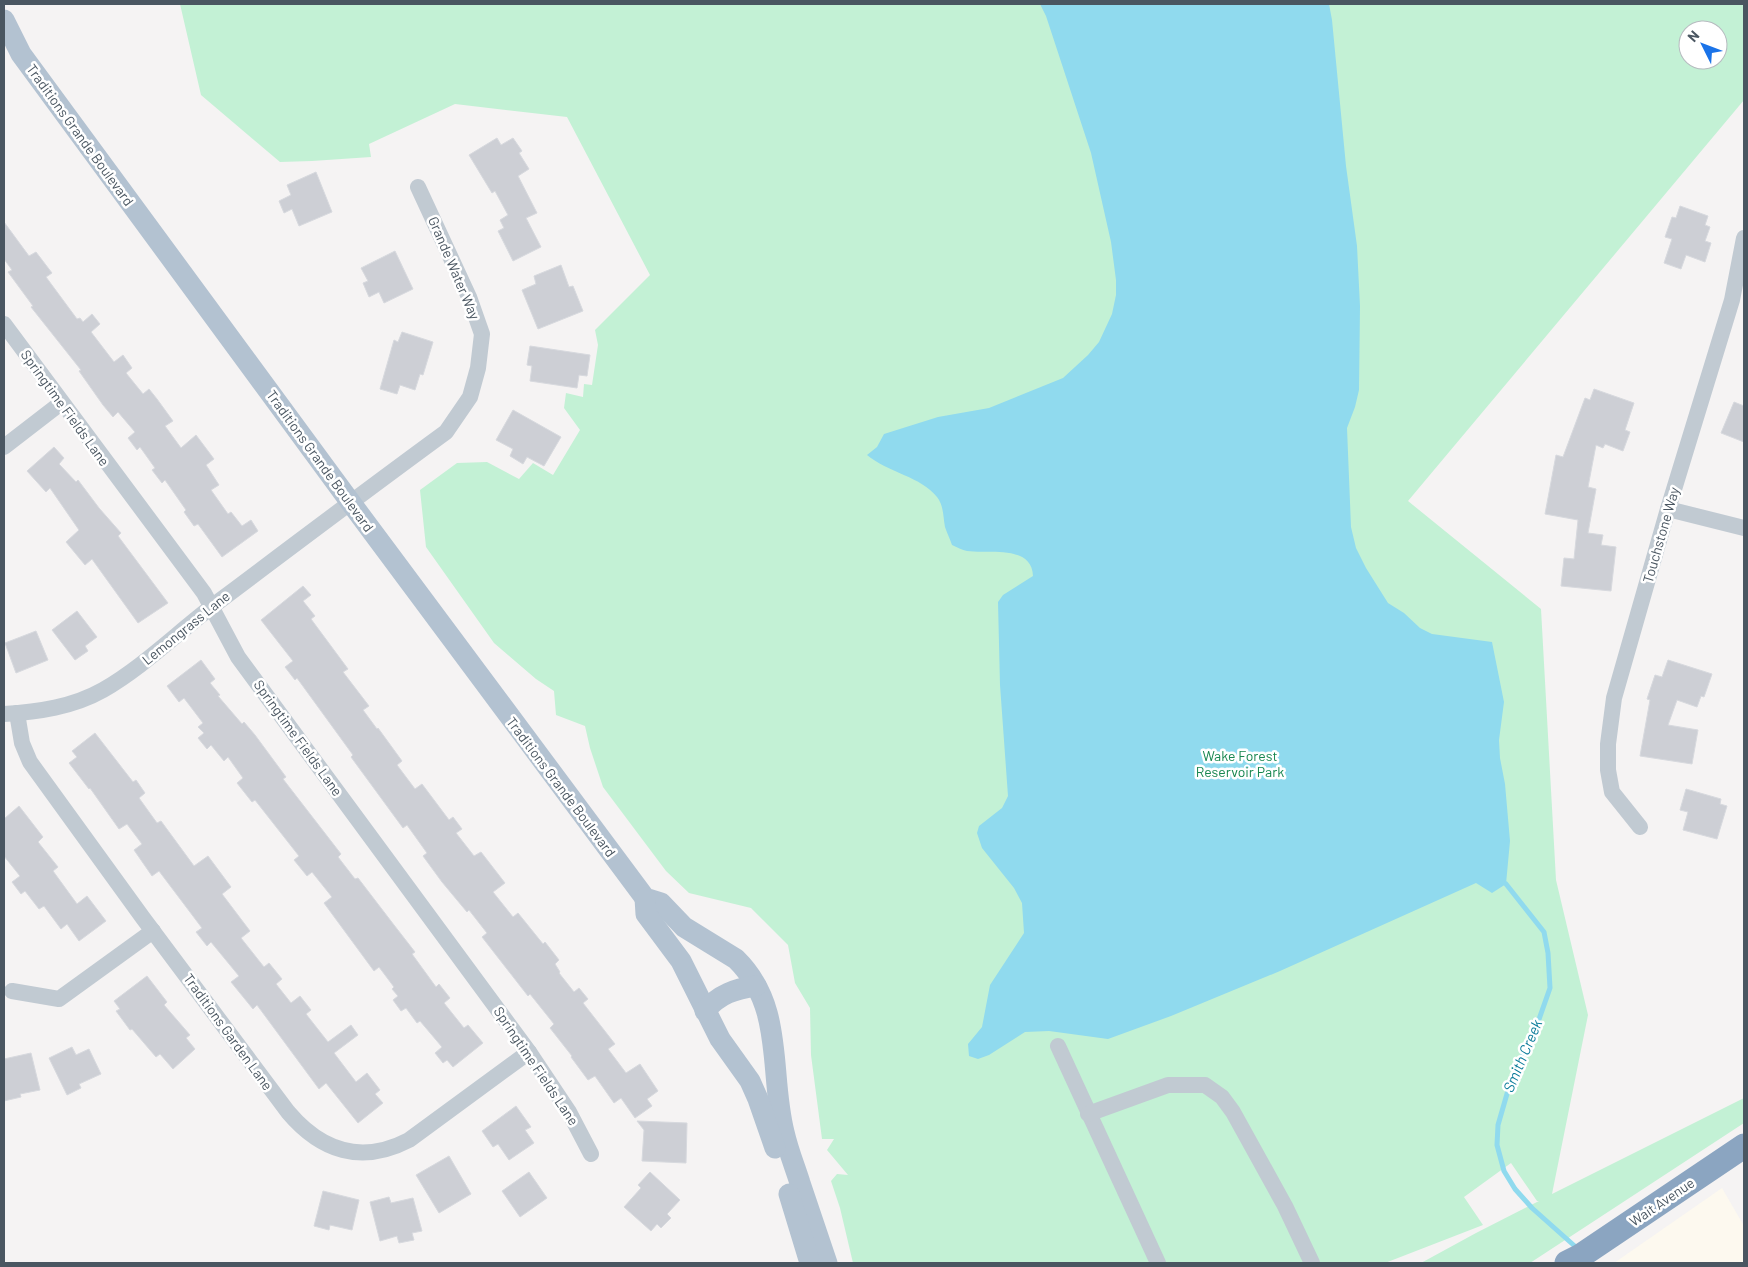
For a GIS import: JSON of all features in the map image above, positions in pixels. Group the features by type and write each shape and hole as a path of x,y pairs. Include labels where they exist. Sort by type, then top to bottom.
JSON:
{"highway":[{"name":"Wait Avenue","path":"1574,1261 1744,1146"}],"main road":[{"name":"Traditions Grande Boulevard","path":"4,20 21,54 350,503 645,898 646,914 681,961 720,1040 747,1077 758,1099 810,1263"},
{"name":"Traditions Grande Boulevard","path":"645,898 661,903 684,926 742,965 764,1001 772,1030 778,1096 784,1133 827,1263"},
{"path":"705,1010 721,996 737,989 756,986"}],"street":[{"name":"Grande Water Way","path":"350,503 446,432 470,397 478,368 482,334 469,298 418,187"},
{"name":"Touchstone Way","path":"1640,827 1612,792 1608,770 1610,722 1618,678 1732,300 1744,238"},
{"name":"Springtime Fields Lane","path":"4,324 204,593 238,657 529,1052 569,1112 591,1154"},
{"path":"4,447 61,402"},
{"name":"Lemongrass Lane","path":"10,713 70,705 102,691 136,668 211,607 350,503"},
{"path":"1668,509 1744,528"},
{"name":"Traditions Garden Lane","path":"10,713 25,753 153,931 288,1112 304,1130 322,1142 334,1148 352,1152 370,1152 400,1145 529,1052"},
{"path":"12,992 59,999 153,931"},
{"path":"1058,1046 1158,1263"},
{"path":"1088,1114 1168,1085 1205,1085 1222,1097 1233,1112 1285,1206 1312,1263"}],"shaded area":[{"path":"1722,1188 1744,1226 1744,1263 1614,1263"}],"green space":[{"name":"Wake Forest Reservoir Park","path":"180,4 1744,4 1744,100 1408,501 1541,609 1556,880 1588,1015 1552,1194 1744,1098 1744,1123 1530,1263 1421,1263 1539,1201 1537,1201 1511,1163 1464,1197 1483,1225 1385,1263 853,1263 840,1208 831,1181 837,1174 848,1175 827,1150 834,1139 822,1139 811,1055 810,1008 795,983 788,945 751,908 689,893 666,871 603,787 585,726 556,715 554,691 536,679 494,643 426,547 420,490 457,463 487,462 519,479 533,463 553,475 580,430 564,408 566,393 583,397 584,384 592,385 598,345 595,330 650,275 567,117 455,104 369,144 371,157 280,162 201,95"}],"water":[{"path":"1040,4 1329,4 1346,166 1357,246 1360,306 1359,390 1347,428 1351,527 1356,548 1388,603 1404,613 1420,628 1432,634 1492,642 1504,702 1499,740 1510,841 1506,884 1492,893 1476,883 1280,971 1171,1016 1108,1039 1049,1031 1025,1032 989,1055 978,1059 969,1056 968,1044 982,1027 990,985 1024,933 1022,903 1014,888 982,848 977,833 979,826 1002,808 1008,796 1000,685 998,602 1003,595 1033,576 1031,566 1025,559 1017,555 967,551 952,545 945,527 941,504 931,490 867,455 877,447 884,434 938,417 989,408 1063,378 1099,342 1112,314 1116,295 1116,280 1111,242 1091,153 1046,16"}],"building":[{"path":"497,138 501,145 513,138 522,151 519,153 529,169 518,176 537,213 526,218 541,247 513,261 498,231 504,228 500,220 508,215 495,191 492,193 469,155"},
{"path":"316,172 332,212 299,226 292,209 284,213 279,201 291,195 287,185"},
{"path":"1680,206 1708,216 1705,225 1710,227 1705,241 1711,243 1705,262 1686,255 1681,269 1664,263 1672,239 1665,237 1672,217 1676,218"},
{"path":"4,222 29,256 36,252 52,273 46,277 77,319 80,318 83,322 92,314 100,324 91,332 114,362 123,355 132,368 126,373 143,394 149,389 173,421 165,426 181,448 196,435 214,459 206,465 219,485 211,490 228,514 231,512 242,526 251,520 258,531 222,557 198,524 194,526 184,512 186,510 165,480 162,483 152,470 155,468 140,447 137,450 128,438 135,432 118,412 113,417 103,405 79,371 81,370 31,307 33,306 8,272 12,270 4,259"},
{"path":"395,251 413,289 384,303 379,292 369,297 363,283 368,281 361,268"},
{"path":"561,265 569,287 573,286 583,311 538,329 522,290 536,284 534,276"},
{"path":"402,332 433,342 423,375 420,374 415,390 400,385 397,394 380,389 394,340 398,342"},
{"path":"530,346 590,355 587,376 579,375 577,388 530,381 532,366 527,365"},
{"path":"1594,389 1634,403 1625,430 1630,432 1623,451 1605,444 1603,448 1596,445 1588,487 1596,489 1588,533 1603,535 1601,545 1616,547 1611,591 1561,586 1564,558 1574,559 1578,520 1545,514 1556,455 1563,457 1585,398 1590,400"},
{"path":"1734,402 1744,406 1744,442 1721,433"},
{"path":"513,410 561,437 544,466 527,457 523,464 510,456 513,449 496,440"},
{"path":"54,447 64,458 59,464 76,482 78,480 121,533 118,536 168,603 138,623 92,559 85,565 66,542 79,530 50,488 46,492 27,471"},
{"path":"303,586 311,595 303,601 315,616 311,619 348,669 343,672 369,706 363,710 402,761 397,765 415,789 422,784 449,820 453,817 462,829 456,833 474,856 481,852 505,883 493,892 513,917 518,913 543,944 545,942 559,960 555,964 559,973 574,992 579,988 588,999 583,1003 615,1044 608,1049 626,1073 640,1064 658,1091 647,1099 652,1106 635,1118 621,1098 614,1103 595,1076 588,1080 550,1028 554,1024 530,994 528,996 482,937 487,933 469,910 467,912 442,882 423,856 427,853 407,825 403,828 297,678 295,680 285,667 293,661 261,620"},
{"path":"77,611 97,637 85,646 88,651 75,660 52,630"},
{"path":"36,631 48,660 16,673 5,643"},
{"path":"201,660 215,679 210,683 220,695 218,696 242,724 244,722 255,735 286,777 283,779 341,854 338,857 355,879 358,878 415,952 412,954 436,987 439,984 450,998 444,1003 464,1028 468,1025 483,1043 453,1067 447,1060 443,1063 435,1053 442,1047 420,1021 417,1023 406,1008 401,1011 393,1000 398,996 392,989 394,987 379,967 374,971 324,903 332,897 312,872 307,876 294,860 299,856 255,800 252,802 237,783 243,778 228,757 224,761 211,745 207,749 198,738 204,733 198,727 203,723 184,698 179,702 167,686"},
{"path":"1668,660 1712,674 1704,697 1701,696 1697,707 1677,700 1668,725 1698,730 1692,764 1640,756 1650,700 1647,699 1655,675 1662,677"},
{"path":"95,733 133,782 136,780 145,793 139,798 157,823 161,821 194,866 208,856 231,887 222,894 250,931 241,938 264,967 269,963 282,979 276,984 291,1003 300,996 311,1010 306,1014 328,1042 351,1025 358,1035 334,1053 356,1082 367,1073 380,1090 375,1094 383,1103 358,1123 326,1083 319,1089 257,1005 253,1009 231,982 239,976 211,942 207,946 196,932 202,928 159,871 152,876 134,850 142,844 127,824 119,829 90,788 69,763 77,757 72,751"},
{"path":"1686,789 1721,799 1720,804 1727,806 1717,839 1683,830 1688,812 1680,810"},
{"path":"19,806 43,837 38,842 58,867 53,871 77,904 87,896 106,921 79,941 67,924 61,929 44,906 39,909 25,891 21,894 12,882 20,876 4,856 4,819"},
{"path":"147,976 167,1002 164,1005 190,1035 186,1038 195,1049 173,1069 160,1054 156,1057 132,1029 130,1030 116,1011 120,1009 114,1001"},
{"path":"72,1047 76,1055 89,1049 101,1074 79,1084 81,1088 67,1095 49,1058"},
{"path":"31,1053 40,1090 20,1094 21,1097 4,1101 4,1059"},
{"path":"516,1106 531,1127 525,1130 534,1143 509,1160 498,1144 493,1147 482,1131"},
{"path":"637,1121 687,1123 686,1163 642,1161 644,1130"},
{"path":"449,1156 471,1194 439,1213 416,1175"},
{"path":"529,1172 547,1198 520,1217 502,1191"},
{"path":"650,1172 680,1200 667,1214 671,1218 661,1228 657,1224 651,1231 624,1207 641,1188 638,1185"},
{"path":"323,1191 359,1200 352,1230 330,1225 329,1230 314,1226"},
{"path":"389,1197 391,1203 413,1198 422,1231 412,1233 414,1240 399,1243 397,1236 380,1241 370,1202"}],"waterway":[{"name":"Smith Creek","path":"1506,884 1544,932 1548,953 1550,988 1537,1025 1511,1080 1498,1125 1497,1145 1504,1171 1515,1189 1532,1208 1578,1249"}]}
